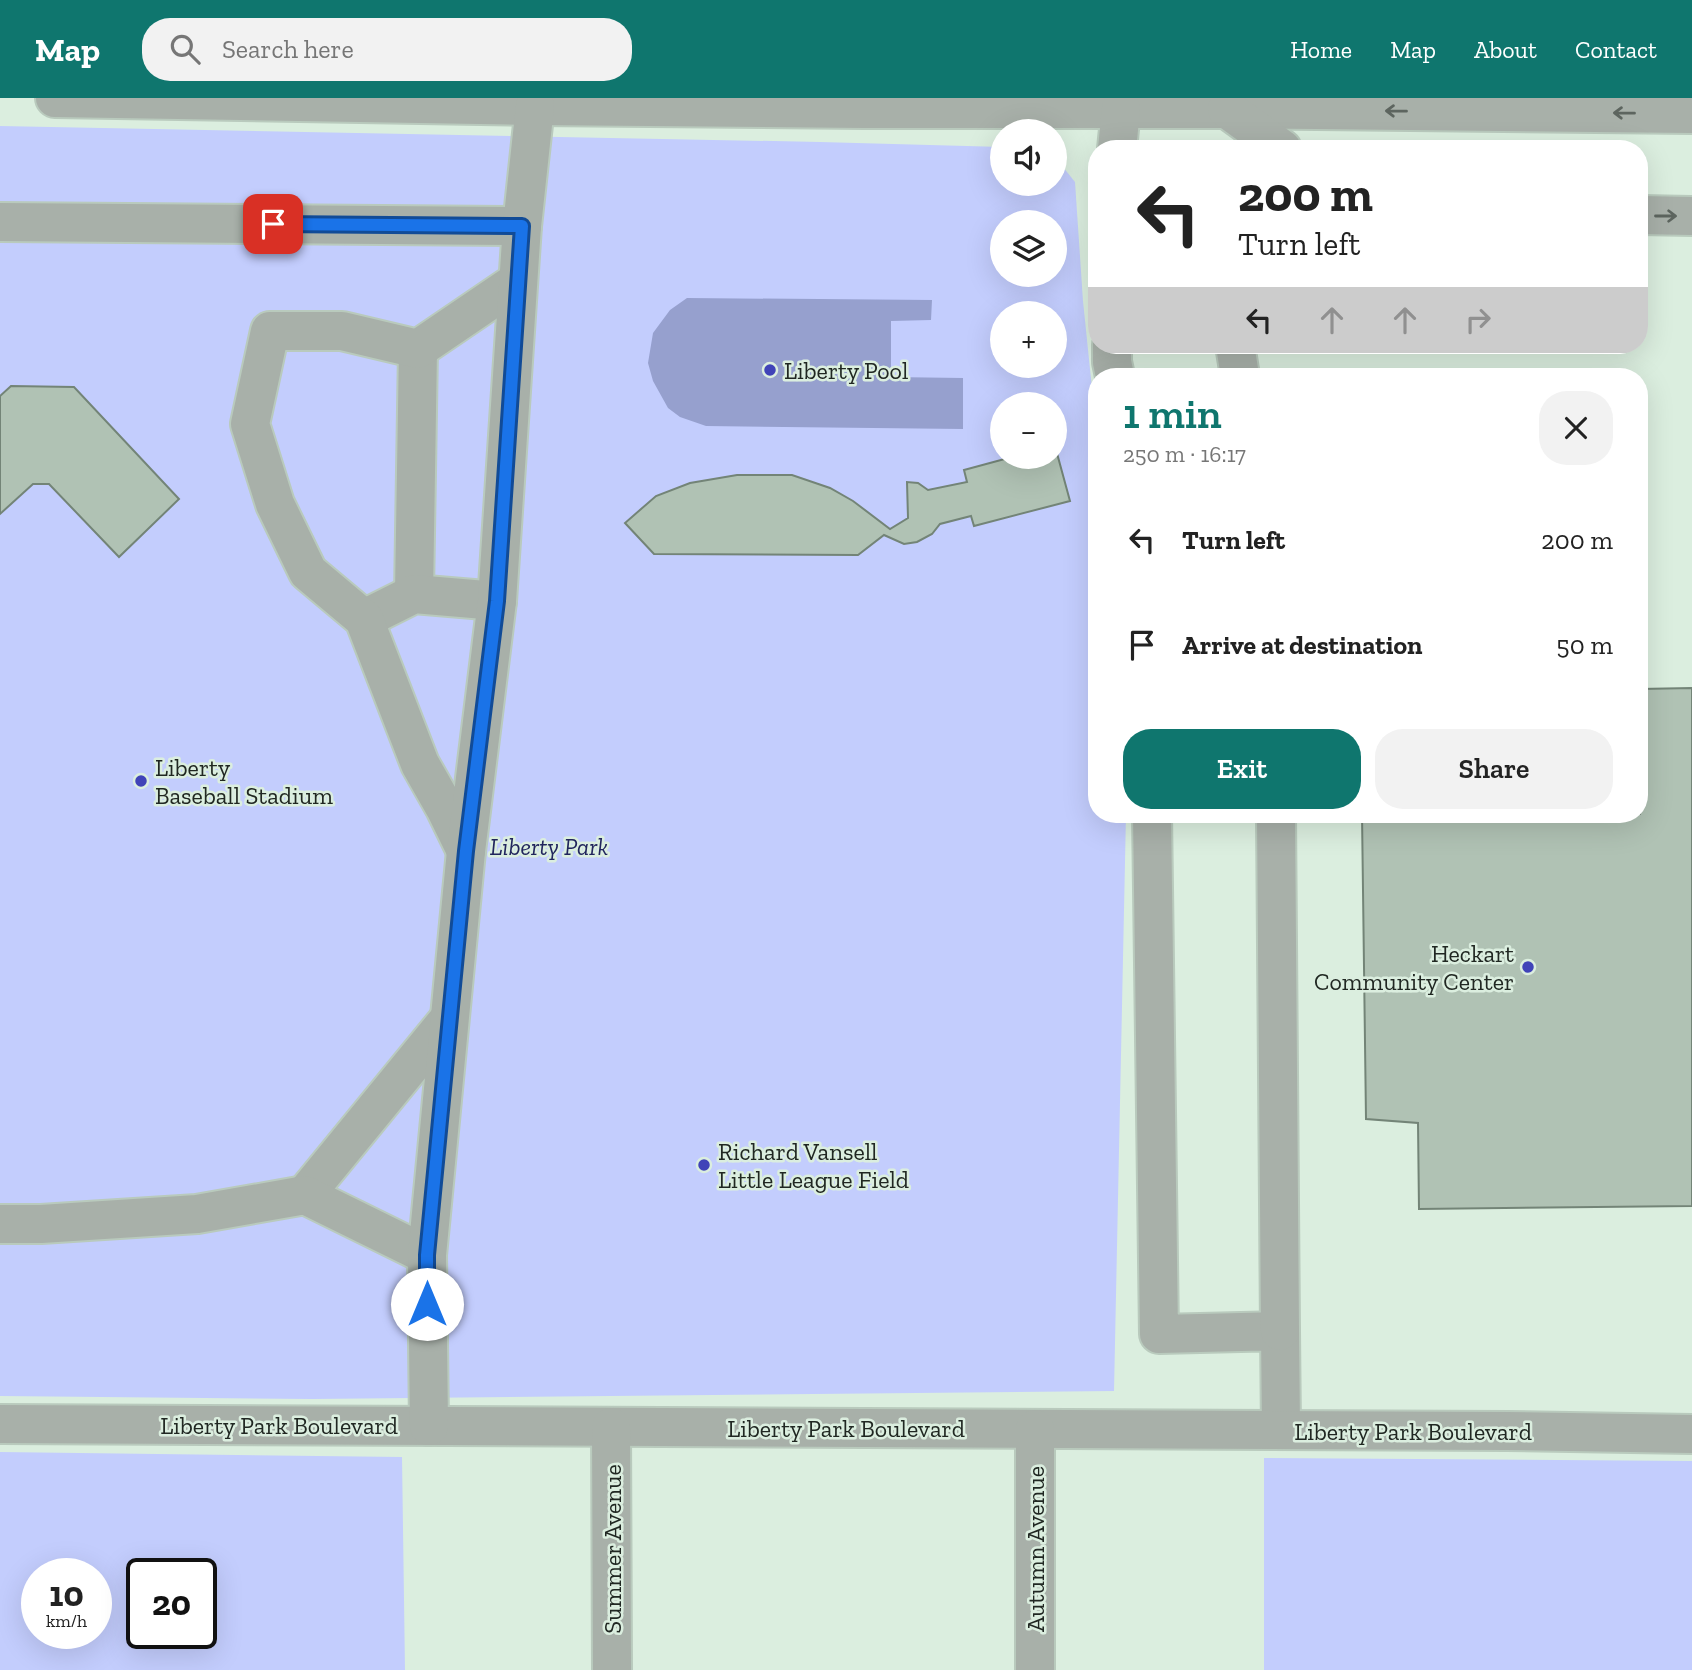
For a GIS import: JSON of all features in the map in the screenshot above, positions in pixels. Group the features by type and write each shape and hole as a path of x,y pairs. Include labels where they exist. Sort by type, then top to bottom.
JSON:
{"street":[{"path":"55,98 536,106 864,103 1121,109 1692,114"},
{"path":"429,1426 427,1255 466,851 497,601 522,226 536,106"},
{"path":"1119,140 1121,109"},
{"path":"1227,109 1270,140"},
{"path":"1648,215 1692,216"},
{"path":"0,222 522,226"},
{"path":"466,851 420,764 364,619 308,572 275,504 250,424 270,331 342,331 418,349 519,281"},
{"path":"414,594 418,349"},
{"path":"364,619 414,594 497,601"},
{"path":"1152,823 1159,1334 1280,1331"},
{"path":"1276,823 1282,1430"},
{"path":"305,1195 449,1019"},
{"path":"0,1224 197,1214 305,1195 427,1255"},
{"name":"Liberty Park Boulevard","path":"0,1424 1692,1434"},
{"name":"Summer Avenue","path":"611,1427 612,1670"},
{"name":"Autumn Avenue","path":"1035,1429 1035,1670"}],"green space":[{"name":"Liberty Park","path":"0,126 990,147 990,196 1067,196 1067,172 1075,182 1090,368 1088,823 1126,823 1114,1391 312,1399 0,1396"},
{"path":"0,1452 402,1457 405,1670 0,1670"},
{"path":"1264,1458 1692,1461 1692,1670 1264,1670"}],"shaded area":[{"name":"Liberty Pool","path":"687,298 932,300 931,320 891,321 891,377 963,378 963,429 706,426 680,417 668,408 653,381 648,363 653,333 670,310"}],"building":[{"path":"11,386 74,387 179,499 119,557 49,484 33,484 0,514 0,396"},
{"path":"990,463 990,469 1061,469 1070,501 974,526 971,516 940,524 932,534 917,542 904,544 884,535 858,555 654,554 625,523 656,496 690,483 737,475 792,475 830,488 853,501 890,529 908,518 907,482 918,483 928,490 967,482 964,470"},
{"name":"Heckart Community Center","path":"1692,688 1692,1206 1419,1209 1418,1123 1366,1119 1362,823 1648,823 1648,689"}],"place":[{"name":"Liberty Pool","path":"770,370"},
{"name":"Liberty Baseball Stadium","path":"141,781"},
{"name":"Heckart Community Center","path":"1528,967"},
{"name":"Richard Vansell Little League Field","path":"704,1165"}],"route":[{"path":"273,224 522,226 497,601 466,851 427,1255 427,1304"}]}
